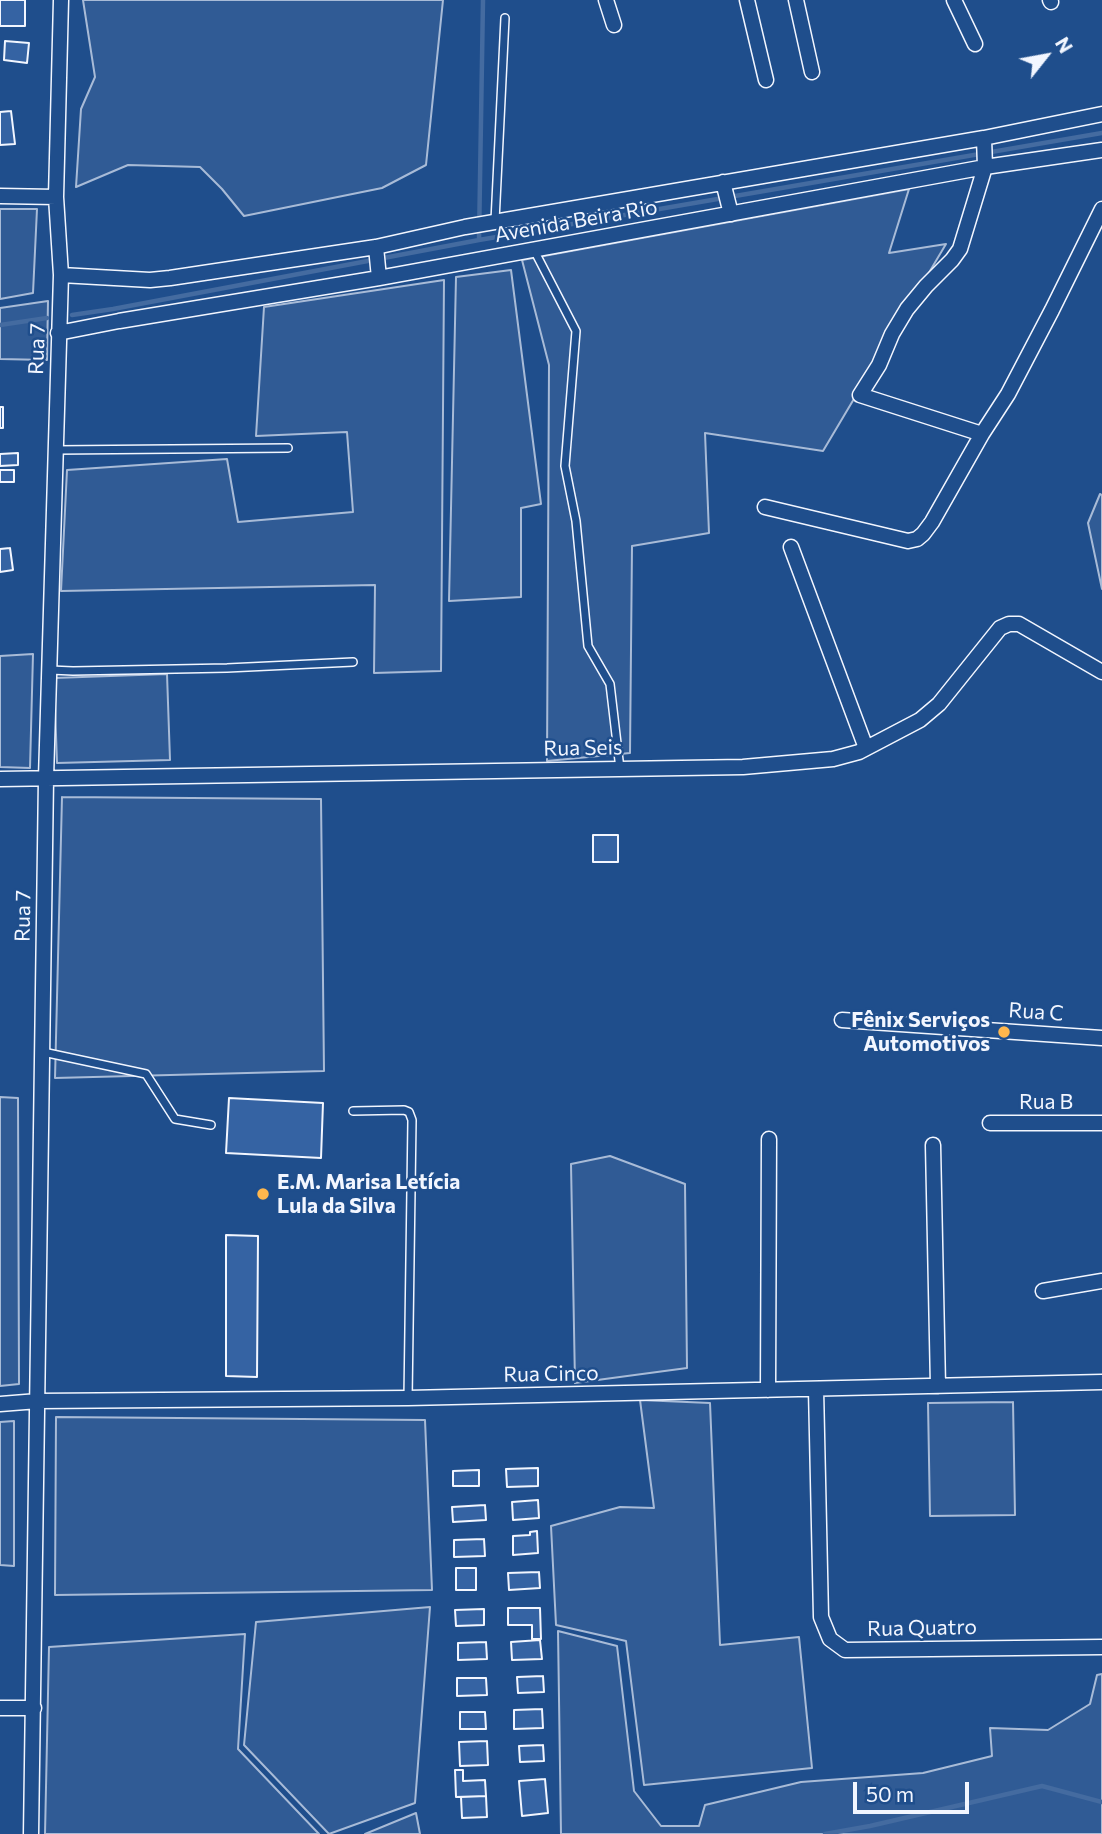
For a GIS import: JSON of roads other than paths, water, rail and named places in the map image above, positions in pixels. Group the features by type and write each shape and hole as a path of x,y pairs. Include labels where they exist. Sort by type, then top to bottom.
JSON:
{"street":[{"name":"Rua 7","path":"31,1834 46,778 61,275 55,197 61,0"},
{"path":"606,0 614,24"},
{"path":"747,0 766,80"},
{"path":"796,0 812,72"},
{"path":"954,0 975,44"},
{"name":"Avenida Beira Rio","path":"61,275 150,280 534,250 727,197 984,153 1102,114"},
{"name":"Avenida Beira Rio","path":"58,334 377,261 485,223 727,197 984,153 1102,150"},
{"path":"982,434 860,395 879,365 892,334 907,309 960,249 984,153"},
{"path":"0,197 55,197"},
{"path":"765,508 908,541 923,534 1008,394 1102,209"},
{"path":"791,547 866,748"},
{"name":"Rua Seis","path":"0,779 743,767 833,759 859,752 920,720 939,704 1000,628 1009,624 1019,624 1102,672"},
{"name":"Rua C","path":"842,1020 1102,1038"},
{"name":"Rua B","path":"990,1123 1102,1124"},
{"path":"768,1390 769,1139"},
{"path":"933,1145 938,1386"},
{"path":"1043,1292 1102,1281"},
{"name":"Rua Cinco","path":"0,1404 38,1401 408,1398 1102,1382"},
{"name":"Rua Quatro","path":"816,1389 821,1617 830,1639 845,1650 1102,1647"},
{"path":"0,1708 34,1708"}],"lane":[{"path":"485,223 505,18"},
{"path":"534,250 576,331 565,467 576,522 588,646 610,684 620,769"},
{"path":"55,450 288,448"},
{"path":"49,670 214,669 354,662"},
{"path":"43,1052 146,1074 175,1119 211,1125"},
{"path":"353,1111 404,1110 409,1112 412,1120 408,1398"}],"waterway":[{"path":"72,315 479,240 483,0"},
{"path":"479,240 1102,133"},
{"path":"0,325 47,318"},
{"path":"825,1834 1042,1786 1102,1802"}],"place":[{"name":"Fênix Serviços Automotivos","path":"1004,1032"},
{"name":"E.M. Marisa Letícia Lula da Silva","path":"263,1194"}]}
